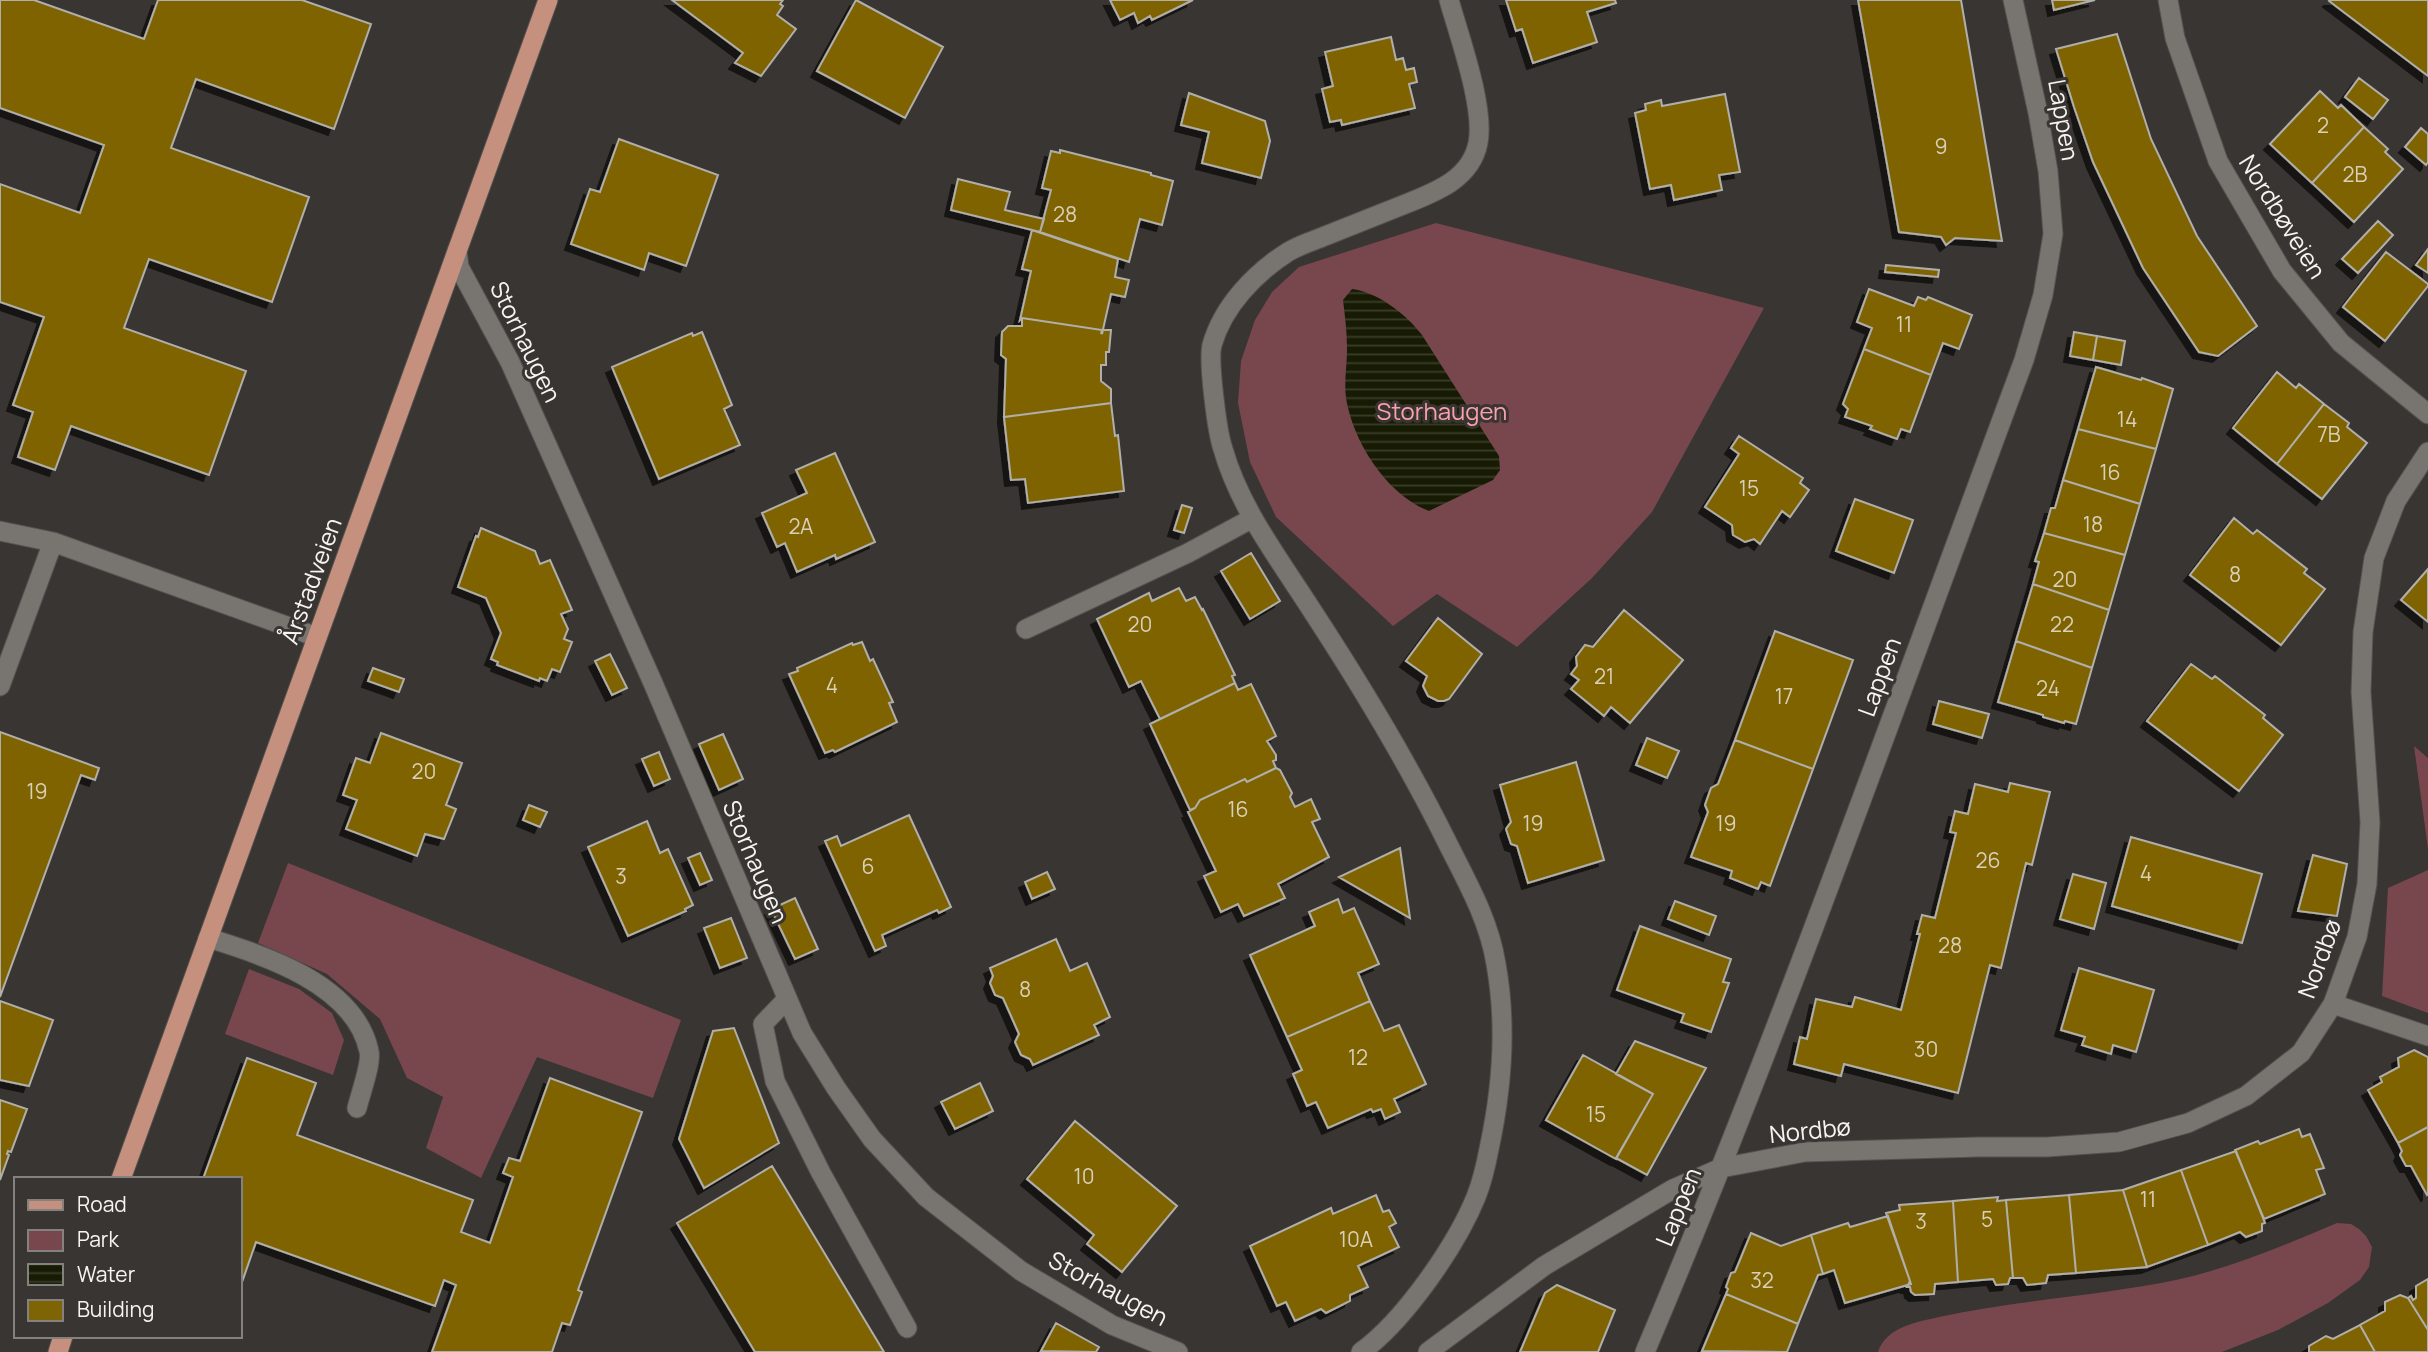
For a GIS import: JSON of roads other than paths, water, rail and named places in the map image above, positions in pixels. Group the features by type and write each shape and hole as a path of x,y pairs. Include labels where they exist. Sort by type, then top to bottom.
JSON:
{"main road":[{"name":"Årstadveien","path":"122,1177 548,0"}],"street":[{"path":"1361,1352 1396,1318 1425,1283 1458,1233 1477,1195 1497,1113 1501,1072 1501,999 1496,960 1482,911 1419,786 1371,701 1237,489 1221,446 1211,347 1232,302 1289,251 1436,192 1463,175 1478,144 1479,121 1472,79 1449,0"},
{"name":"Lappen","path":"1645,1352 1721,1168 2024,360 2043,295 2053,234 2048,171 2013,0"},
{"name":"Nordbøveien","path":"2168,0 2175,38 2218,161 2282,271 2341,342 2428,414"},
{"name":"Storhaugen","path":"457,251 459,267 510,362 653,683 802,1033 836,1088 872,1139 926,1198 1021,1271 1112,1325 1178,1352"},
{"name":"Nordbø","path":"1721,1168 1805,1152 2048,1147 2119,1142 2188,1123 2246,1096 2301,1053 2333,1003 2357,937 2367,884 2370,822 2361,692 2363,632 2374,558 2396,500 2428,453"},
{"path":"1026,629 1188,553 1253,518"},
{"path":"0,531 53,542 317,637"},
{"path":"0,686 53,542"},
{"path":"208,939 253,951 296,971 338,999 359,1024 370,1053 357,1108"},
{"path":"787,999 763,1024 775,1081 821,1173 907,1328"},
{"path":"2333,1003 2428,1036"},
{"path":"1428,1352 1544,1266 1673,1189 1721,1168"}],"water":[{"path":"1352,289 1382,300 1422,335 1499,456 1500,470 1493,480 1429,511 1399,493 1374,465 1356,432 1346,398 1347,343 1343,300"}]}
